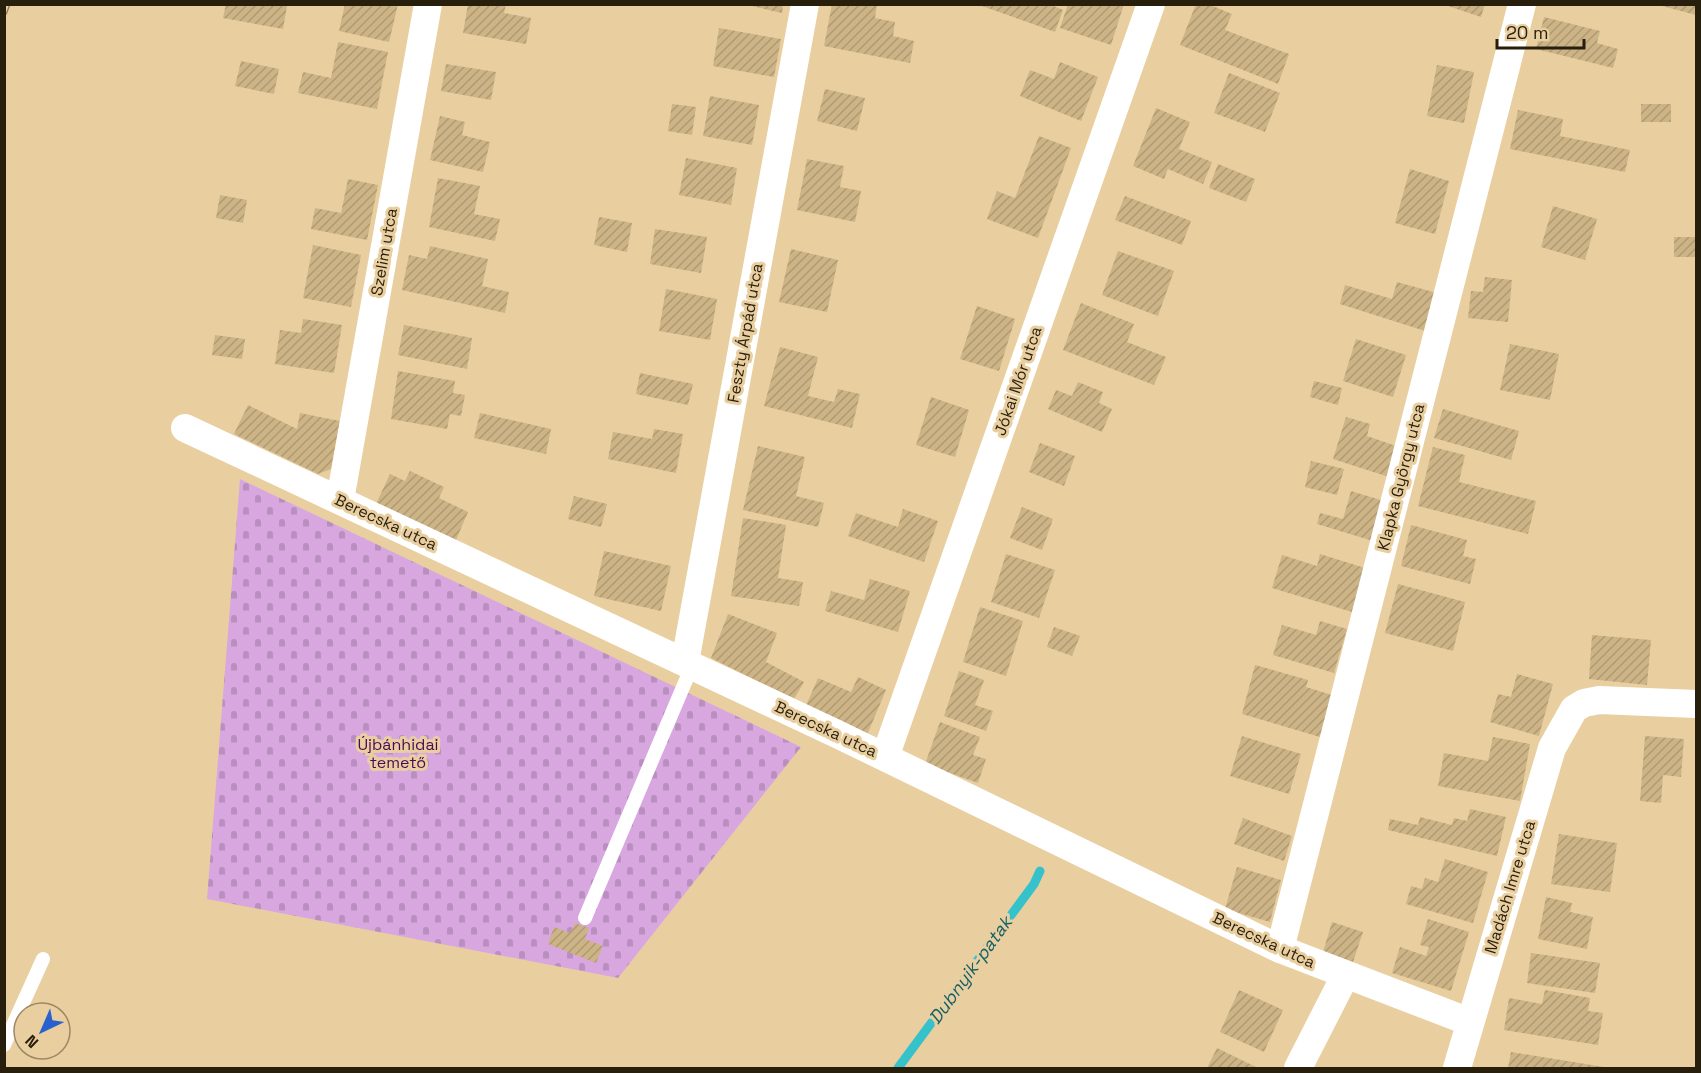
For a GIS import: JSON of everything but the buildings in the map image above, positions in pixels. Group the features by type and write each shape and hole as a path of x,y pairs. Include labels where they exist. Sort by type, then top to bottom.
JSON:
{"street":[{"name":"Szelim utca","path":"340,500 428,4"},
{"name":"Feszty Árpád utca","path":"689,664 805,4"},
{"name":"Jókai Mór utca","path":"885,757 1151,4"},
{"name":"Klapka György utca","path":"1280,949 1522,4"},
{"name":"Berecska utca","path":"185,428 885,757 1280,949 1470,1022"},
{"name":"Madách Imre utca","path":"1457,1068 1552,748 1574,709 1584,703 1599,700 1696,704"},
{"path":"1298,1068 1346,976"}],"lane":[{"path":"585,918 689,664"},
{"path":"4,1045 43,960"}],"green space":[{"name":"Újbánhidai temető","path":"240,479 801,747 618,978 207,899"}],"waterway":[{"name":"Dubnyik-patak","path":"898,1068 1034,884 1040,871"}],"railway":[{"path":"4,12 7,4"}]}
